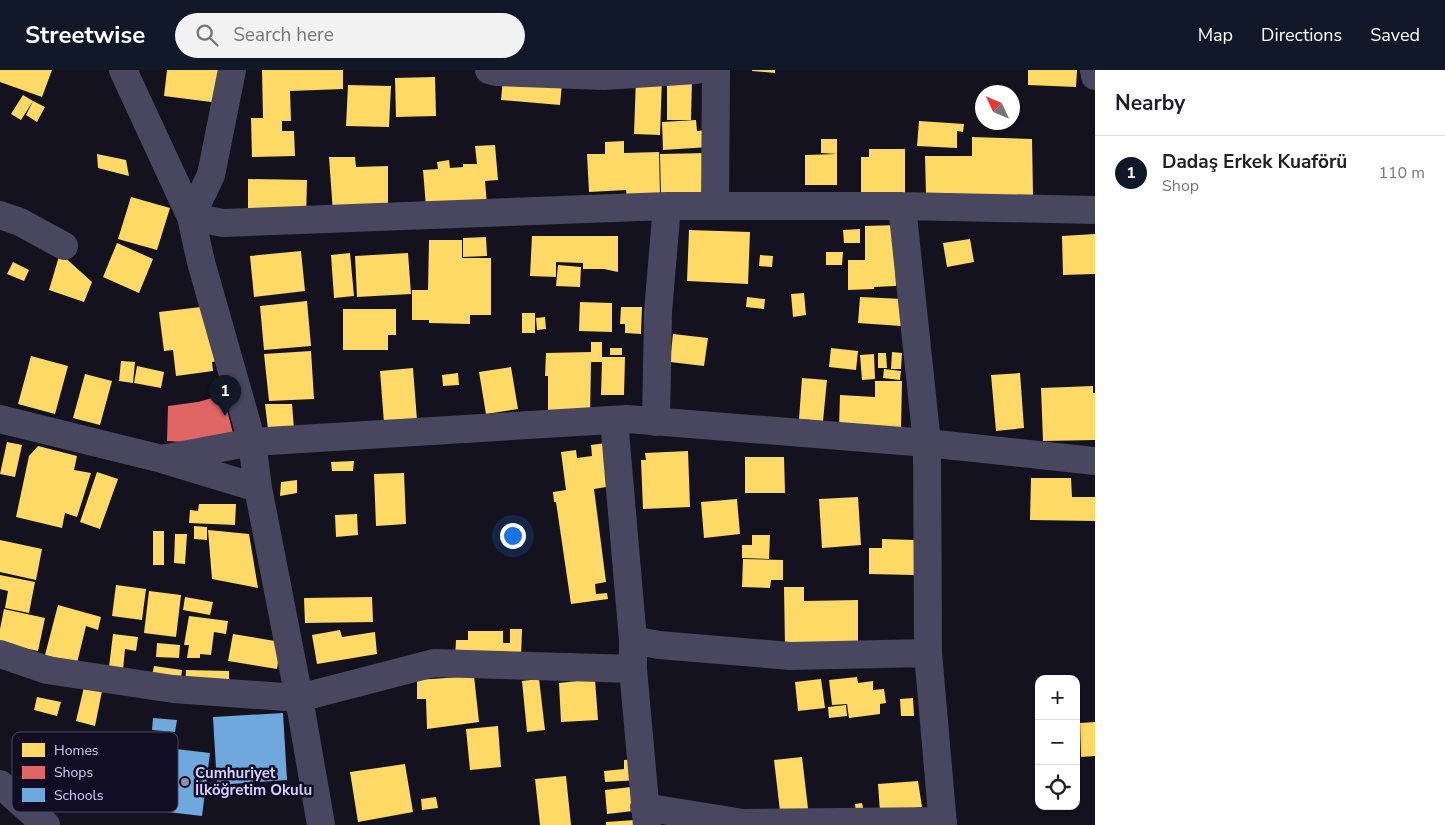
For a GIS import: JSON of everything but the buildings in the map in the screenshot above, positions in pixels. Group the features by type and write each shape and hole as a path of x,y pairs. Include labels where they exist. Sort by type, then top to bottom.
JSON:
{"street":[{"path":"123,70 191,217 252,442 258,488 299,698 321,825"},
{"path":"191,217 211,176 232,70"},
{"path":"489,70 496,72 604,76 696,70"},
{"path":"715,205 716,70"},
{"path":"1094,70 1095,76"},
{"path":"191,217 223,223 715,205 1095,210"},
{"path":"656,422 658,312 667,206"},
{"path":"614,420 646,816 743,823 943,823 928,653 927,443 902,206"},
{"path":"0,215 20,222 64,246"},
{"path":"0,419 162,459 258,488"},
{"path":"162,459 252,442 614,420 927,443 1095,461"},
{"path":"633,640 659,645 790,656 928,653"},
{"path":"0,654 47,670 163,688 299,698 434,663 633,670"},
{"path":"0,784 12,795"},
{"path":"31,812 46,825"}],"place":[{"name":"Dadaş Erkek Kuaförü","path":"225,416"},
{"name":"Cumhuriyet İlköğretim Okulu","path":"185,782"}]}
